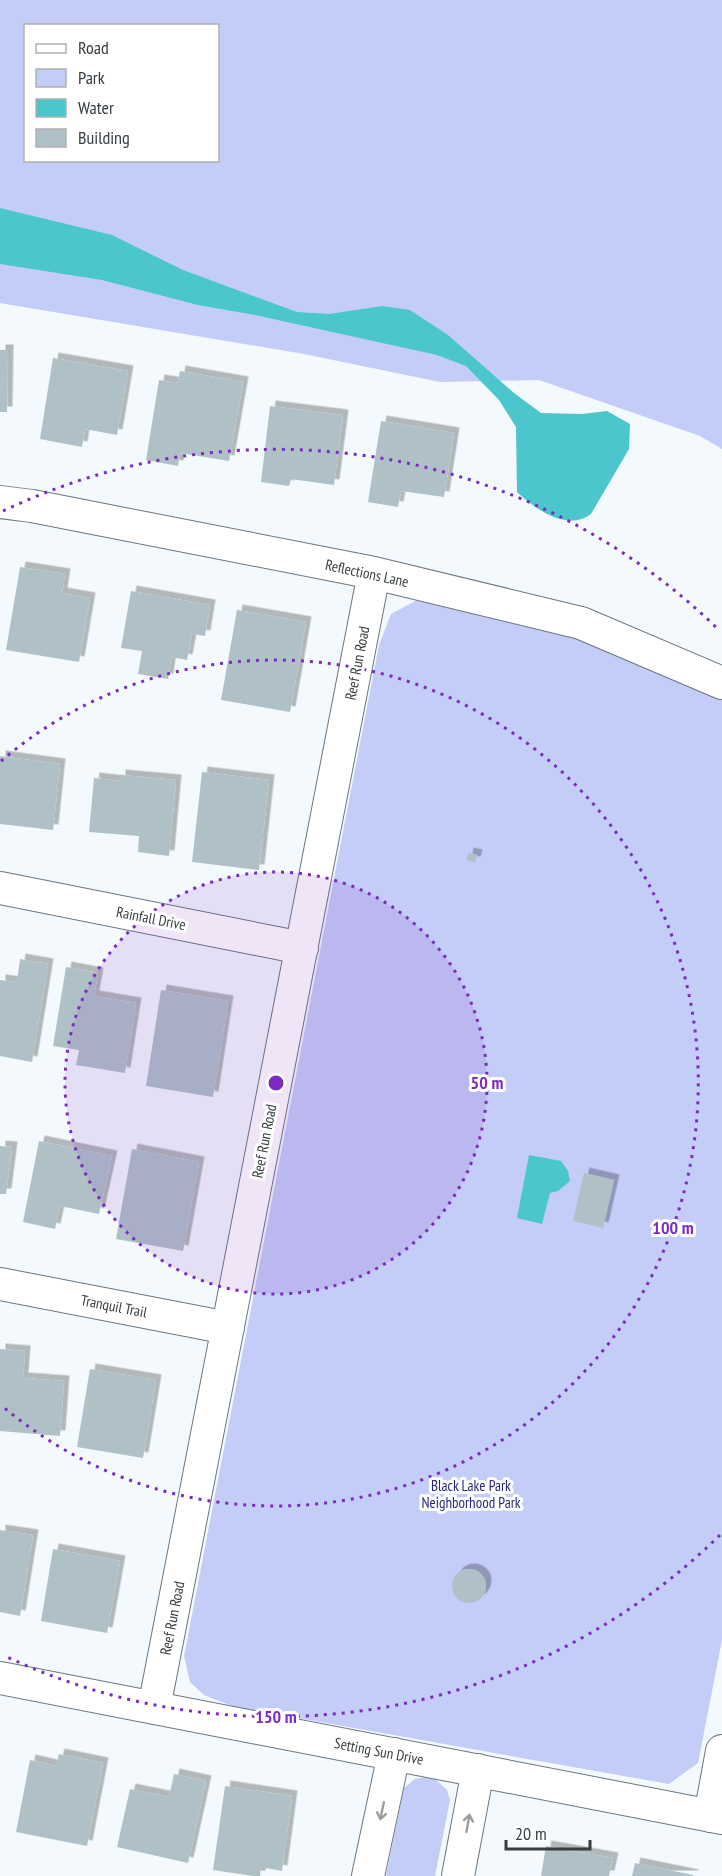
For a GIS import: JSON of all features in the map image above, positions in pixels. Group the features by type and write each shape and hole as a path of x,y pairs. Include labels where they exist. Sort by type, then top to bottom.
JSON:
{"street":[{"name":"Reflections Lane","path":"0,502 32,506 374,573 581,622 722,683"},
{"name":"Reef Run Road","path":"154,1708 374,573"},
{"name":"Rainfall Drive","path":"0,888 302,948"},
{"name":"Tranquil Trail","path":"0,1284 228,1328"},
{"name":"Setting Sun Drive","path":"0,1678 716,1817"},
{"path":"716,1817 722,1751"},
{"path":"368,1876 394,1754"},
{"path":"458,1876 478,1770"}],"green space":[{"path":"0,0 722,0 722,449 700,436 539,380 440,382 304,354 0,303"},
{"name":"Black Lake Park Neighborhood Park","path":"421,598 535,624 661,670 722,700 722,1640 698,1763 669,1784 235,1707 204,1695 190,1682 184,1656 379,645 391,614"},
{"path":"432,1776 447,1790 450,1800 435,1876 386,1876 404,1788 415,1779"}],"water":[{"path":"0,208 112,235 183,270 297,312 329,314 382,306 410,310 448,335 514,393 541,413 582,414 607,411 630,424 629,449 591,514 572,521 552,516 517,492 516,427 499,400 466,366 437,355 255,315 198,305 102,280 0,264"},
{"path":"529,1155 561,1161 568,1171 570,1181 558,1191 550,1193 542,1224 517,1218"}],"building":[{"path":"0,350 8,350 7,412 0,412"},
{"path":"53,358 128,371 117,435 85,429 82,447 40,439"},
{"path":"180,371 243,382 229,461 180,453 178,466 146,460 159,380 178,383"},
{"path":"270,406 343,415 334,485 291,479 289,486 261,482"},
{"path":"381,421 454,433 444,497 401,491 398,507 368,502"},
{"path":"20,567 65,574 62,593 90,598 79,662 6,650"},
{"path":"131,591 210,605 205,636 192,634 187,660 171,657 168,679 138,674 142,651 121,648"},
{"path":"237,610 306,622 290,712 221,700"},
{"path":"0,756 60,764 53,830 0,824"},
{"path":"202,772 269,780 259,870 192,862"},
{"path":"120,775 176,780 169,856 138,852 139,836 89,832 94,778 120,781"},
{"path":"468,853 477,855 475,862 467,860"},
{"path":"20,959 48,964 32,1062 0,1056 0,980 17,982"},
{"path":"66,967 98,973 94,996 136,1003 125,1073 76,1065 79,1050 53,1046"},
{"path":"161,990 228,1001 213,1097 146,1086"},
{"path":"39,1141 112,1156 99,1214 60,1206 55,1229 23,1222"},
{"path":"0,1146 12,1147 6,1194 0,1194"},
{"path":"132,1149 199,1162 183,1251 116,1239"},
{"path":"584,1173 614,1180 603,1228 573,1221"},
{"path":"0,1349 25,1351 23,1378 64,1381 60,1436 0,1431"},
{"path":"90,1369 156,1380 143,1458 77,1447"},
{"path":"0,1530 33,1535 20,1616 0,1612"},
{"path":"53,1549 120,1561 107,1633 41,1621"},
{"path":"469,1569 481,1574 486,1586 481,1598 469,1603 457,1598 452,1586 457,1574"},
{"path":"59,1754 103,1763 87,1846 16,1832 30,1760 56,1766"},
{"path":"174,1774 206,1781 188,1863 117,1847 130,1789 169,1797"},
{"path":"225,1786 292,1796 282,1871 261,1867 260,1876 253,1876 213,1870"},
{"path":"546,1846 613,1858 609,1876 541,1876"},
{"path":"635,1863 693,1875 693,1876 632,1876"}]}
